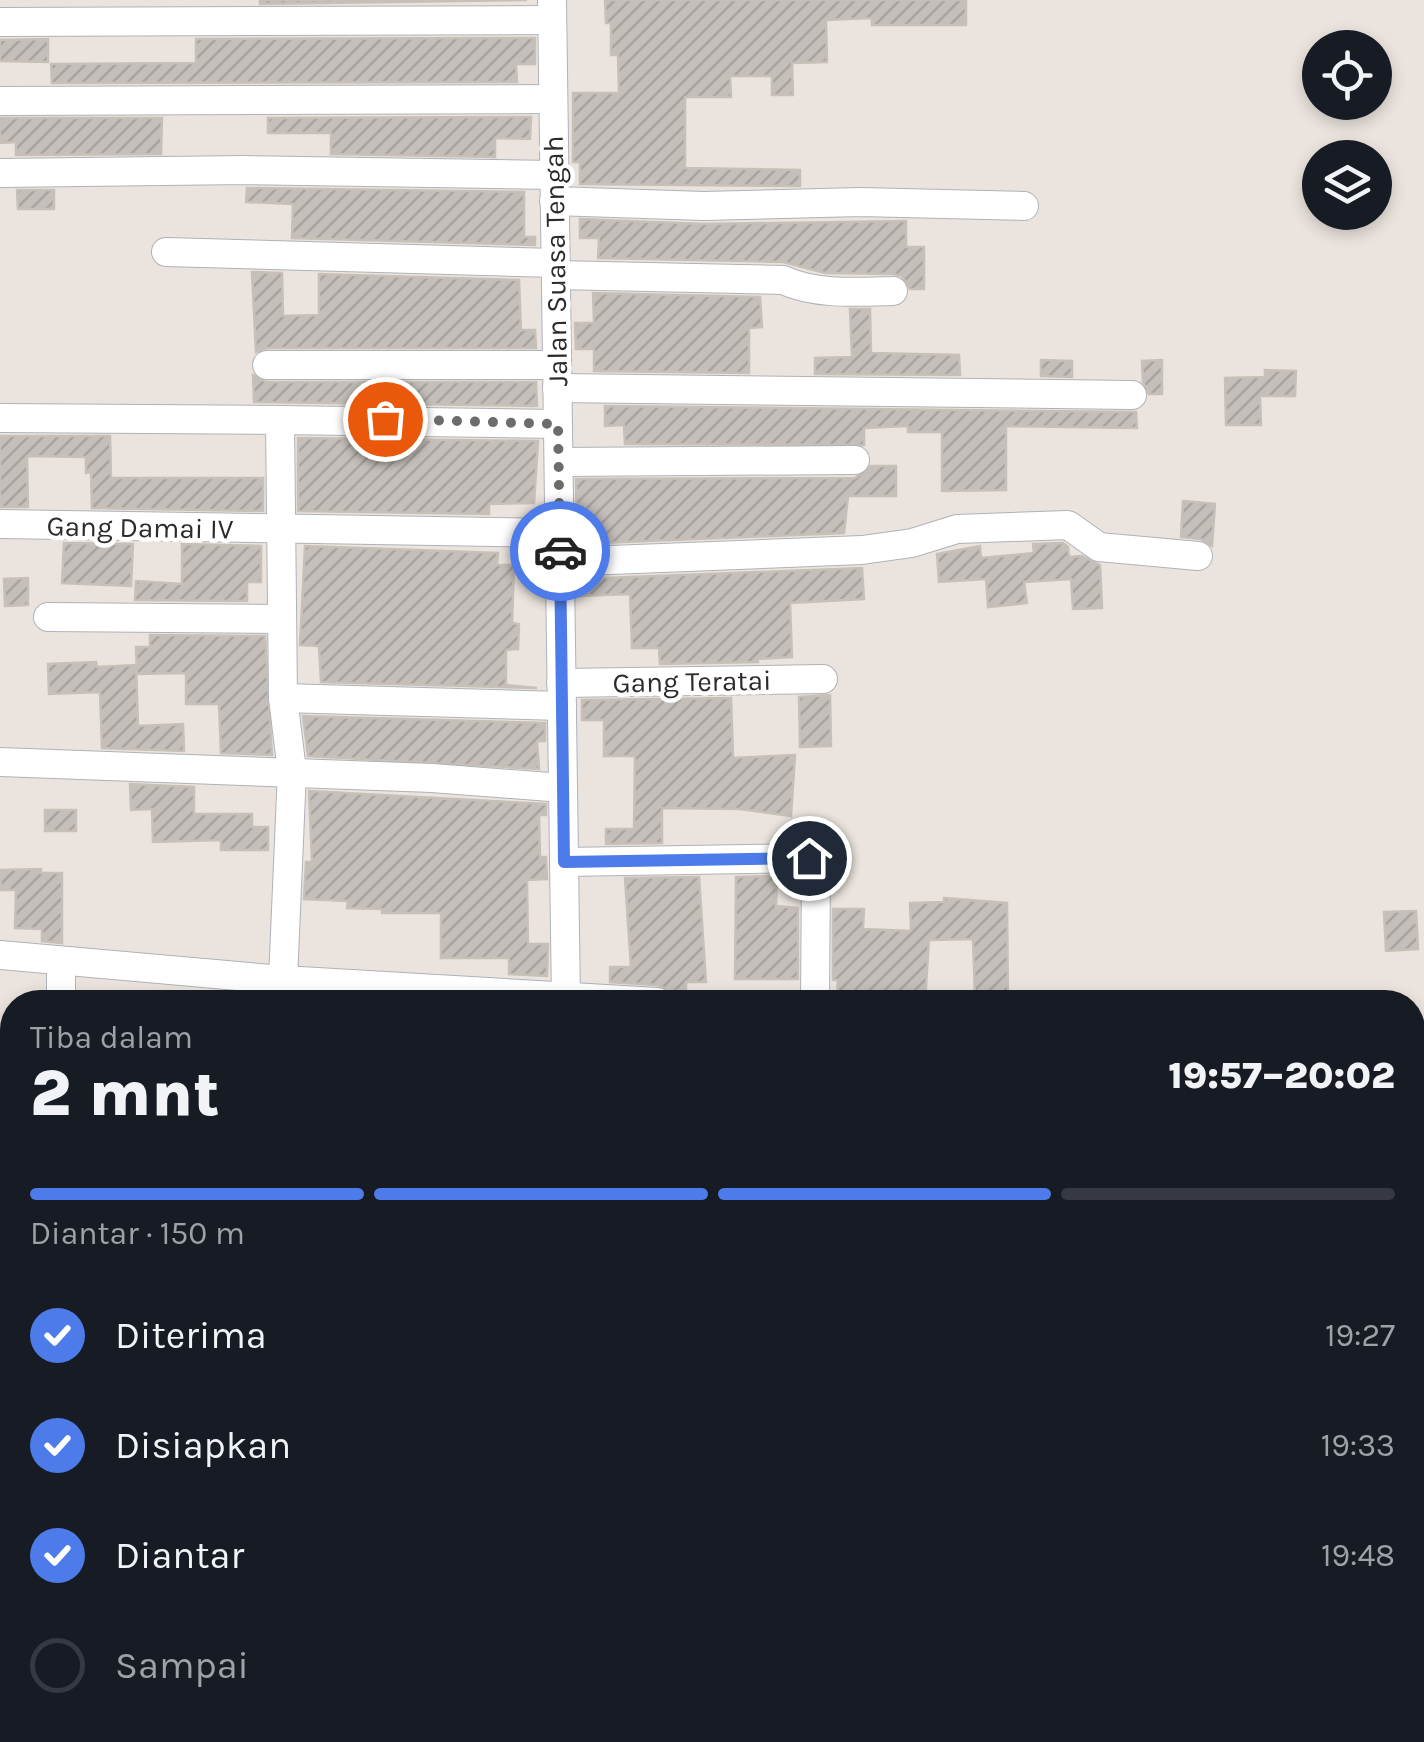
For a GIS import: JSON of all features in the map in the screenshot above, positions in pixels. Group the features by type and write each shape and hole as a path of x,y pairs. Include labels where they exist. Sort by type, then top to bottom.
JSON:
{"street":[{"path":"0,22 552,10"},
{"name":"Jalan Suasa Tengah","path":"552,10 566,990"},
{"path":"0,101 553,99"},
{"path":"0,173 244,170 554,188 704,206 776,202 1024,206"},
{"path":"166,252 770,280 840,292 893,291"},
{"path":"267,365 1132,395"},
{"path":"0,418 558,424"},
{"path":"278,990 292,771 283,698 280,420"},
{"path":"558,462 855,460"},
{"name":"Gang Damai IV","path":"0,524 560,532"},
{"path":"560,562 862,550 912,543 956,529 1068,525 1112,550 1198,556"},
{"path":"48,616 281,618"},
{"name":"Gang Teratai","path":"283,698 562,695 823,680"},
{"path":"0,762 292,771 563,788"},
{"path":"564,862 809,858 816,867 815,990"},
{"path":"0,956 271,990"},
{"path":"60,990 61,961"}],"building":[{"path":"260,0 527,0 260,4"},
{"path":"605,0 966,0 966,25 872,25 872,18 826,20 827,62 792,63 793,95 772,95 772,76 730,76 731,97 685,97 685,168 800,170 800,186 580,184 580,162 573,162 573,93 619,93 618,55 611,55 611,23 606,23"},
{"path":"535,38 535,64 516,64 517,82 52,83 51,64 196,63 196,39"},
{"path":"48,39 48,62 0,61 0,40"},
{"path":"531,117 530,139 495,138 495,157 331,154 331,133 268,133 268,118"},
{"path":"0,118 162,118 161,154 16,155 16,142 0,143"},
{"path":"247,188 524,192 524,237 535,237 535,245 292,238 293,204 246,202"},
{"path":"17,190 54,190 54,209 18,209"},
{"path":"580,219 703,224 906,221 906,247 924,247 924,289 910,289 902,276 893,274 825,273 783,262 598,258 599,238 580,238"},
{"path":"252,272 282,273 283,316 319,315 319,274 519,280 521,330 535,330 536,348 267,348 256,352"},
{"path":"593,293 760,297 762,327 749,328 749,373 594,371 594,349 576,349 575,323 594,323"},
{"path":"850,309 870,309 871,353 959,355 960,375 815,374 815,358 852,357"},
{"path":"1041,360 1072,361 1072,377 1041,376"},
{"path":"1162,360 1162,394 1149,394 1143,382 1142,361"},
{"path":"1265,370 1296,371 1295,396 1260,396 1261,425 1226,425 1225,378 1265,377"},
{"path":"253,375 267,382 536,382 537,406 254,402"},
{"path":"605,406 1136,412 1137,428 1006,426 1006,490 942,491 942,432 908,432 908,426 864,428 864,445 625,444 624,425 605,426"},
{"path":"0,436 110,436 111,478 263,478 263,511 92,508 91,472 86,473 86,457 27,456 28,507 0,507"},
{"path":"298,438 538,441 534,503 489,504 489,514 298,511"},
{"path":"871,466 896,466 896,496 848,496 844,533 577,544 576,479 855,478"},
{"path":"1183,501 1215,504 1212,546 1201,539 1181,537"},
{"path":"64,543 133,544 131,586 62,583"},
{"path":"1063,543 1068,547 1069,557 1082,556 1100,565 1102,608 1073,609 1071,579 1024,582 1027,603 988,607 986,579 939,582 937,554 980,546 981,558 1034,553 1033,544"},
{"path":"182,544 261,546 261,582 247,582 247,601 135,600 136,581 182,584"},
{"path":"305,546 498,553 497,565 514,565 512,623 519,624 518,649 506,650 506,685 537,688 321,682 319,646 300,645"},
{"path":"862,568 864,599 790,603 792,657 757,659 758,662 660,664 659,648 632,648 630,594 580,596 580,579"},
{"path":"28,578 28,605 5,606 4,579"},
{"path":"150,635 265,636 272,755 221,753 219,704 186,704 186,673 137,674 136,647 150,647"},
{"path":"96,662 97,667 136,665 138,726 183,724 184,751 102,748 100,692 49,694 48,664"},
{"path":"830,695 831,746 800,747 799,697"},
{"path":"731,698 733,758 795,755 791,816 740,809 662,808 662,843 606,844 606,829 634,829 635,756 604,756 604,720 582,720 582,700"},
{"path":"303,716 545,723 545,741 537,741 539,769 308,756"},
{"path":"130,784 194,787 194,814 252,814 252,827 268,827 268,850 221,850 221,840 153,842 152,809 131,810"},
{"path":"309,791 546,804 546,815 539,815 540,857 546,857 547,879 527,880 528,944 548,944 547,976 509,974 509,958 441,958 441,913 382,913 382,909 347,908 348,901 304,899 306,862 312,862"},
{"path":"45,810 76,810 76,831 45,831"},
{"path":"41,869 41,873 62,873 62,943 42,941 42,929 15,928 16,890 1,890 0,870"},
{"path":"777,876 776,906 798,908 798,979 735,979 736,877"},
{"path":"699,877 706,982 686,982 686,990 668,990 658,985 610,982 610,967 631,967 625,878"},
{"path":"944,898 1007,903 1008,990 975,990 973,939 929,940 926,990 837,990 838,980 833,980 833,909 864,909 863,929 911,931 910,903 944,902"},
{"path":"1416,911 1418,949 1386,951 1384,912"}],"way so far":[{"path":"385,419 558,424 560,551"}],"route":[{"path":"560,551 564,862 809,858"}]}
